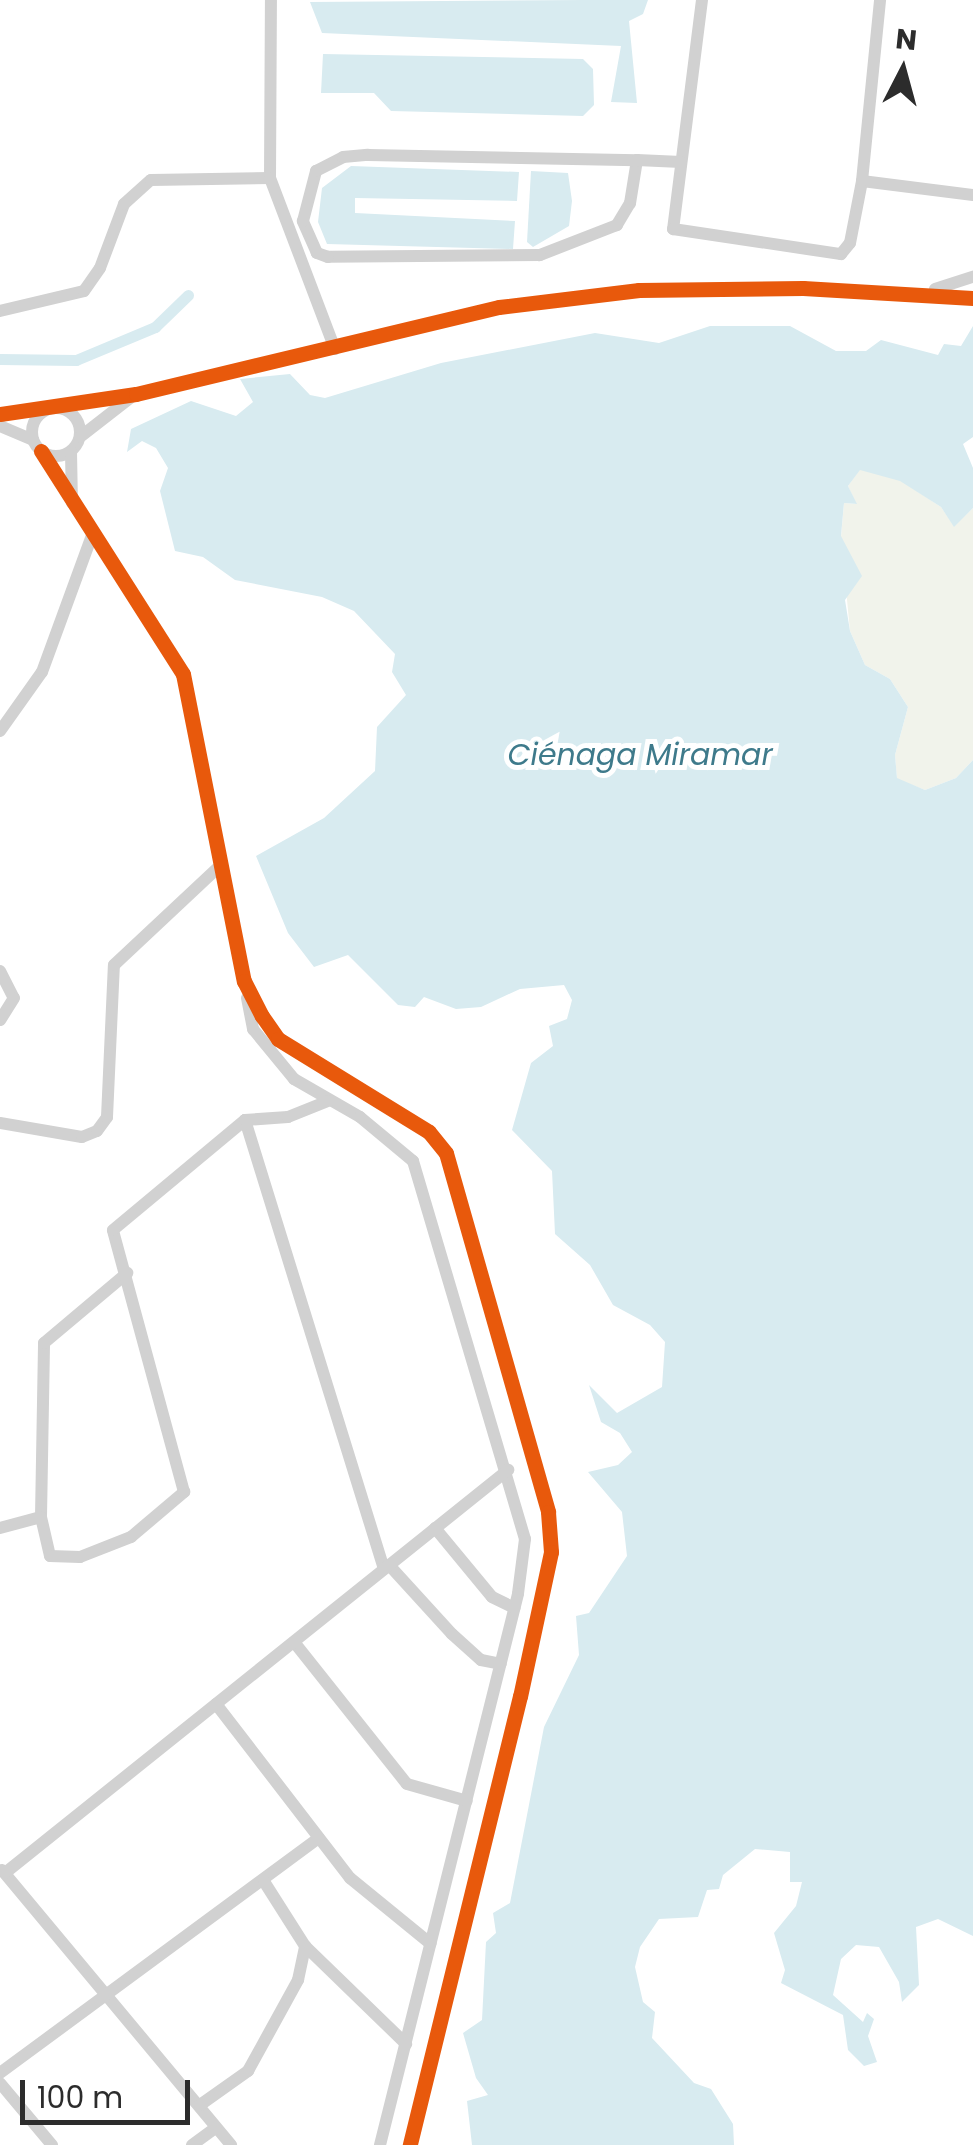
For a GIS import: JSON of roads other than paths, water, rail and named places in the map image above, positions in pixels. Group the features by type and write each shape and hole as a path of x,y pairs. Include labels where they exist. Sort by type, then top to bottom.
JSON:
{"street":[{"path":"271,0 270,178 335,349"},
{"path":"702,0 673,228 841,254 850,243 862,181 880,0"},
{"path":"637,160 630,203 616,225 540,255 328,258 317,253 303,221 316,172 343,158 637,160 682,162"},
{"path":"0,311 84,291 100,268 124,204 151,180 270,178"},
{"path":"862,181 973,195"},
{"path":"928,292 973,277"},
{"path":"0,414 136,394 498,307 639,290 928,292 973,298"},
{"path":"72,506 71,452 80,437 136,394"},
{"path":"49,409 72,414 80,437"},
{"path":"49,409 34,421 37,446 72,506 184,674 253,1029 266,1050 294,1079 390,1138 413,1162 508,1470 524,1538 515,1608 380,2145"},
{"path":"0,426 37,446 71,452"},
{"path":"0,731 37,683 92,535"},
{"path":"0,1122 82,1136 97,1130 107,1117 114,965 221,865"},
{"path":"0,972 14,998 0,1020"},
{"path":"244,981 278,1038 440,1142 548,1512 550,1552 524,1678 410,2145"},
{"path":"127,1273 44,1343 41,1517 50,1556 80,1558 132,1536 186,1486 127,1273 113,1237 117,1225 246,1120 288,1117 328,1101"},
{"path":"246,1120 387,1566 480,1660 501,1664"},
{"path":"230,2145 200,2104 2,1870 508,1470"},
{"path":"0,1528 41,1517"},
{"path":"435,1528 492,1597 515,1608"},
{"path":"294,1642 407,1784 467,1801"},
{"path":"216,1704 350,1878 431,1944"},
{"path":"0,2073 265,1883 319,1838"},
{"path":"265,1883 305,1946 406,2044"},
{"path":"200,2104 248,2072 278,2024 305,1946"},
{"path":"3,2093 52,2145"},
{"path":"192,2145 215,2128"}],"water":[{"path":"648,0 643,14 629,21 637,103 611,102 621,46 322,33 310,2"},
{"path":"323,54 583,59 593,69 594,105 583,116 391,111 374,93 321,93"},
{"path":"351,166 519,172 517,201 355,198 355,213 515,221 513,249 327,244 318,222 322,188"},
{"path":"531,171 568,173 572,201 569,226 533,247 527,242"},
{"name":"Ciénaga Miramar","path":"710,326 790,326 836,351 866,351 881,340 938,355 944,344 961,346 973,326 973,437 963,444 973,468 973,508 954,527 941,507 900,481 860,470 848,486 857,504 844,503 841,536 862,576 845,600 850,631 865,665 890,679 908,707 895,755 897,778 925,790 956,778 973,760 973,1936 938,1919 916,1927 919,1985 902,2002 899,1982 879,1947 856,1945 841,1959 833,1995 863,2022 867,2013 874,2019 868,2036 877,2062 864,2066 848,2050 843,2015 781,1983 785,1970 774,1933 796,1906 802,1882 790,1882 790,1852 755,1849 723,1875 719,1889 707,1890 698,1917 659,1919 640,1947 635,1967 643,2002 655,2012 652,2038 694,2083 711,2089 733,2124 734,2145 472,2145 467,2101 488,2095 476,2078 463,2033 482,2020 486,1942 496,1933 493,1913 510,1903 544,1727 579,1655 576,1616 589,1613 627,1556 622,1512 588,1472 618,1465 632,1452 620,1433 601,1422 589,1385 617,1413 662,1387 665,1342 650,1325 613,1305 590,1265 555,1234 552,1171 512,1130 531,1063 553,1046 549,1026 567,1019 572,1000 564,985 520,989 481,1007 456,1009 424,997 415,1007 398,1005 348,955 314,967 288,933 256,856 324,818 375,771 377,727 406,695 392,672 395,654 354,611 322,597 235,580 203,557 175,551 160,491 168,468 156,448 142,441 127,452 131,429 191,401 236,416 253,402 240,379 290,374 310,395 325,398 441,363 595,333 659,343"}],"waterway":[{"path":"0,359 76,360 155,327 188,295"}]}
